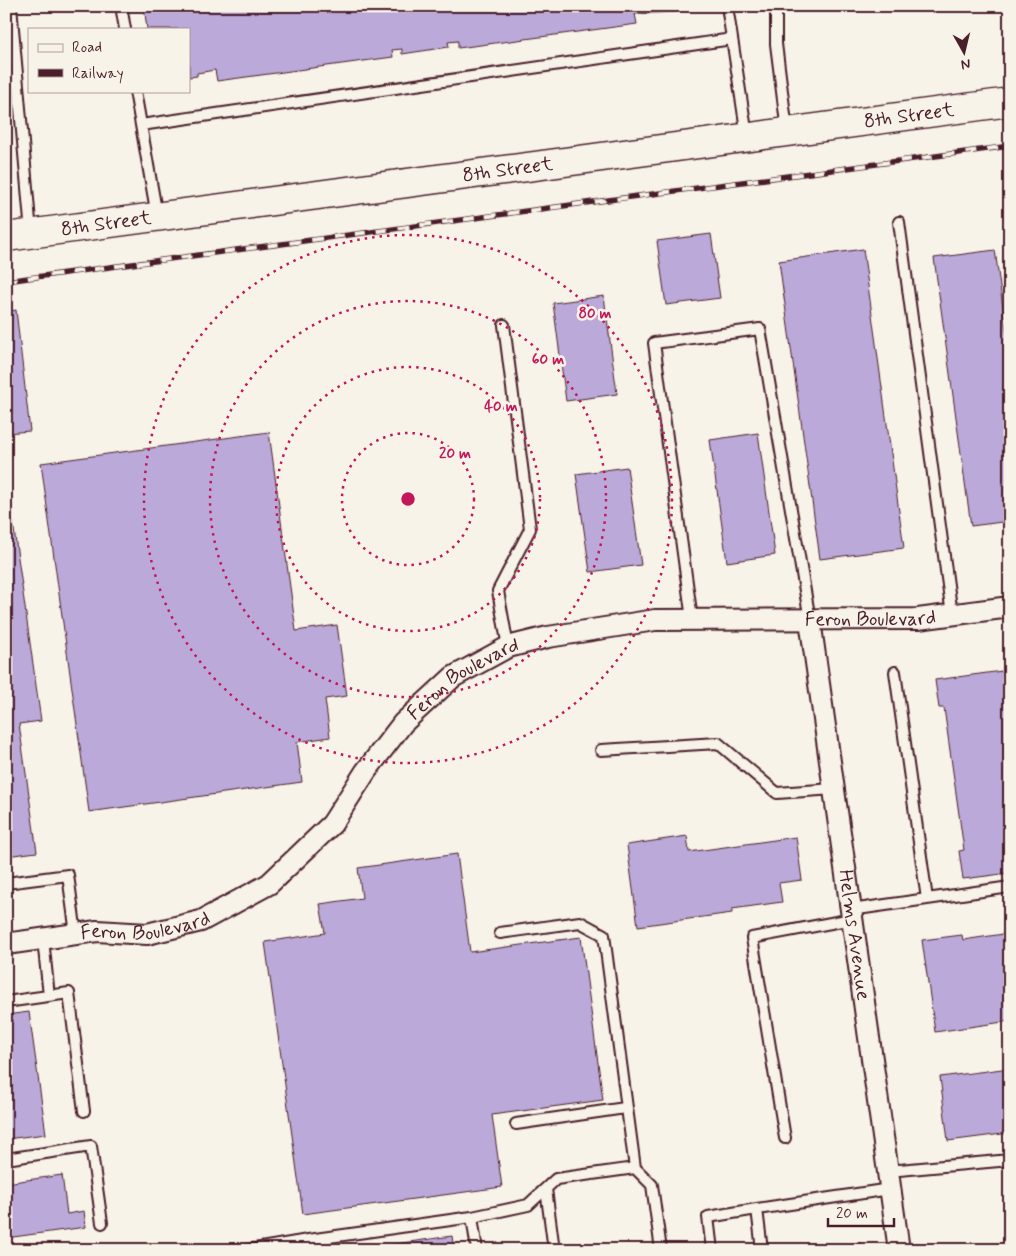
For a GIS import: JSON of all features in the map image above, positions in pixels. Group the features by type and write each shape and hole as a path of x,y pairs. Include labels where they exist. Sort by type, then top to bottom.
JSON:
{"street":[{"name":"8th Street","path":"19,235 1010,102"},
{"name":"Feron Boulevard","path":"6,944 97,931 147,934 202,921 269,884 332,824 366,771 404,723 453,677 508,647 548,637 655,620 918,619 1010,607"},
{"name":"Helms Avenue","path":"810,620 899,1250"}],"lane":[{"path":"11,6 19,235"},
{"path":"121,6 125,28"},
{"path":"727,6 747,137"},
{"path":"776,6 776,44 787,132"},
{"path":"141,124 732,39"},
{"path":"136,92 157,217"},
{"path":"899,222 952,615"},
{"path":"504,326 530,529 498,591 508,647"},
{"path":"692,619 654,344 760,329 810,620"},
{"path":"895,672 927,899"},
{"path":"601,750 718,743 777,793 834,789"},
{"path":"6,883 68,875 76,934"},
{"path":"785,1138 752,938 927,899 1010,887"},
{"path":"500,933 580,922 604,935 634,1168 652,1185 661,1250"},
{"path":"43,939 50,996"},
{"path":"6,1002 69,993 84,1111"},
{"path":"516,1124 625,1108"},
{"path":"6,1159 91,1146 102,1223"},
{"path":"712,1250 708,1217 756,1209 889,1180 1010,1160"},
{"path":"248,1250 309,1245 472,1217 528,1205 556,1179 634,1168"},
{"path":"546,1189 554,1250"},
{"path":"756,1209 762,1250"},
{"path":"472,1217 477,1250"}],"building":[{"path":"144,6 691,6 676,8 676,12 635,14 637,24 458,48 458,41 448,42 449,47 402,54 402,49 392,50 393,57 217,81 215,70 197,73 197,76 190,77 190,28 147,28"},
{"path":"711,234 720,298 666,305 657,241"},
{"path":"863,249 904,548 820,559 779,261"},
{"path":"995,250 1010,359 1010,521 971,526 934,258"},
{"path":"1010,281 1010,330 1003,282"},
{"path":"604,296 617,394 566,401 553,303"},
{"path":"16,310 30,431 6,433 6,312"},
{"path":"269,432 296,631 337,625 347,696 325,699 330,737 297,742 302,782 89,812 41,463"},
{"path":"758,433 775,555 727,562 710,440"},
{"path":"627,467 641,565 590,572 576,474"},
{"path":"11,508 41,721 19,724 37,852 6,856 6,509"},
{"path":"1002,671 1010,725 1010,873 963,879 959,851 964,850 944,708 939,708 935,680"},
{"path":"687,836 689,852 796,837 802,880 779,883 782,902 732,909 732,913 638,926 627,845"},
{"path":"457,854 470,952 581,937 603,1100 492,1115 502,1187 303,1214 265,942 325,933 320,904 362,898 358,868"},
{"path":"1010,933 1010,1021 935,1032 922,940 962,935 963,940"},
{"path":"29,1012 46,1134 6,1139 6,1015"},
{"path":"1010,1068 1010,1133 948,1141 940,1077"},
{"path":"62,1175 67,1214 84,1211 86,1227 6,1238 6,1183"},
{"path":"452,1236 454,1250 352,1250"},
{"path":"860,1243 861,1250 813,1250"}],"railway":[{"path":"6,281 1010,146"}]}
